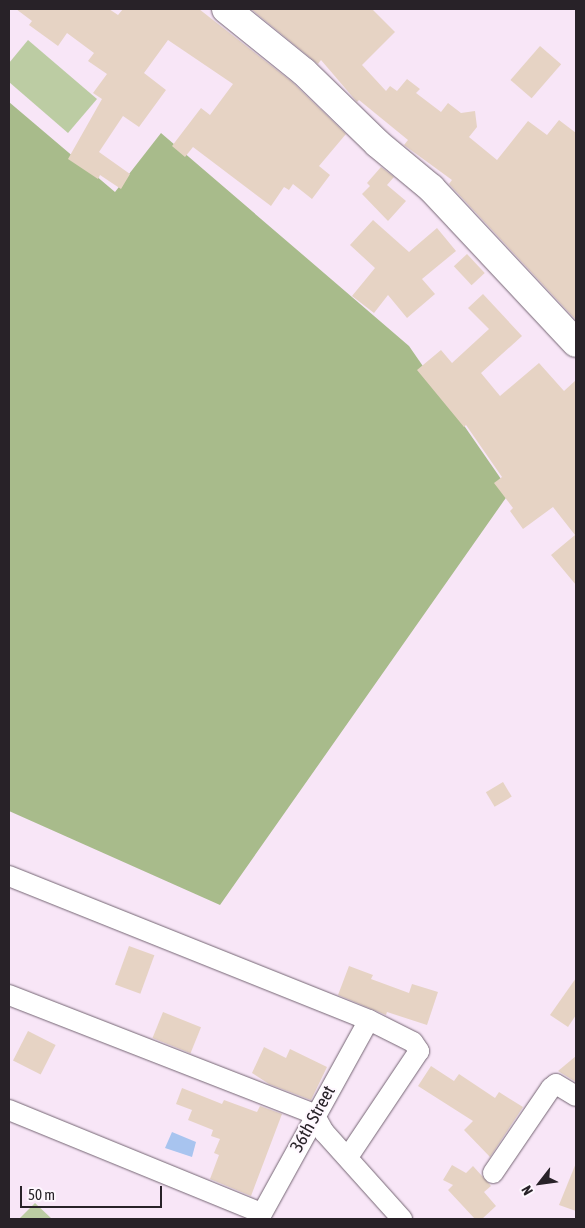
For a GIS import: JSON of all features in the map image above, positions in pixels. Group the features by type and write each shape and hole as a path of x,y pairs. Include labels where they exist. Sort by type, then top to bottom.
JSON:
{"street":[{"path":"226,9 304,72 378,144 431,188 576,343"},
{"path":"9,876 369,1020 414,1042 419,1051 348,1157"},
{"path":"9,995 314,1114 324,1132 348,1157 394,1216"},
{"name":"36th Street","path":"261,1216 314,1114 369,1020"},
{"path":"493,1173 556,1084 576,1096"},
{"path":"9,1110 261,1216"}],"green space":[{"path":"28,40 97,99 68,133 9,82 9,63"},
{"path":"9,102 115,192 161,133 409,346 510,492 220,905 9,811"},
{"path":"35,1203 52,1219 19,1219"}],"water":[{"path":"172,1132 196,1142 192,1157 165,1148"}],"building":[{"path":"16,9 109,9 118,15 123,9 199,9 292,82 346,134 319,166 330,175 312,199 293,184 289,190 284,187 271,206 193,147 185,157 172,146 201,108 210,115 233,84 168,40 144,73 166,90 139,127 123,116 99,152 130,174 121,189 100,175 98,179 68,159 102,99 93,93 107,74 88,61 94,53 67,33 58,46 29,25 32,21"},
{"path":"251,9 372,9 395,32 362,65 386,91 390,86 397,91 407,79 420,89 416,93 441,112 448,103 461,113 475,111 477,127 469,137 497,160 528,121 547,135 559,120 576,133 576,320 449,184 452,180 404,145 408,140 359,100 357,102 321,60 318,64"},
{"path":"540,46 561,64 532,98 510,80"},
{"path":"381,167 394,177 387,185 406,201 388,221 362,194 370,186 367,183"},
{"path":"373,220 409,252 437,228 456,251 422,279 435,294 407,318 388,295 374,313 352,296 375,268 350,245"},
{"path":"467,254 485,273 472,285 454,266"},
{"path":"483,294 522,336 481,373 500,396 539,363 564,391 576,380 576,585 551,555 575,535 553,507 523,529 510,511 513,508 494,483 502,477 466,425 464,427 417,370 441,350 452,363 489,329 468,308"},
{"path":"503,782 512,797 495,807 486,792"},
{"path":"129,946 154,955 140,994 115,985"},
{"path":"349,966 373,975 371,979 409,993 412,984 438,992 427,1025 387,1012 386,1015 338,995"},
{"path":"576,978 576,1015 568,1027 550,1015"},
{"path":"163,1012 201,1027 191,1053 153,1038"},
{"path":"28,1031 56,1045 41,1074 13,1060"},
{"path":"264,1047 286,1058 290,1049 327,1067 311,1100 269,1084 252,1073"},
{"path":"576,1056 576,1082 558,1071"},
{"path":"431,1066 454,1081 459,1074 495,1098 499,1092 523,1107 490,1157 464,1130 473,1121 418,1086"},
{"path":"182,1088 222,1104 224,1100 257,1112 260,1106 282,1114 251,1196 210,1179 219,1155 214,1153 220,1139 211,1136 213,1130 188,1120 192,1110 176,1104"},
{"path":"576,1163 576,1211 559,1205"},
{"path":"452,1165 466,1173 473,1166 491,1186 484,1192 496,1206 482,1219 475,1219 448,1190 453,1185 443,1180"}]}
